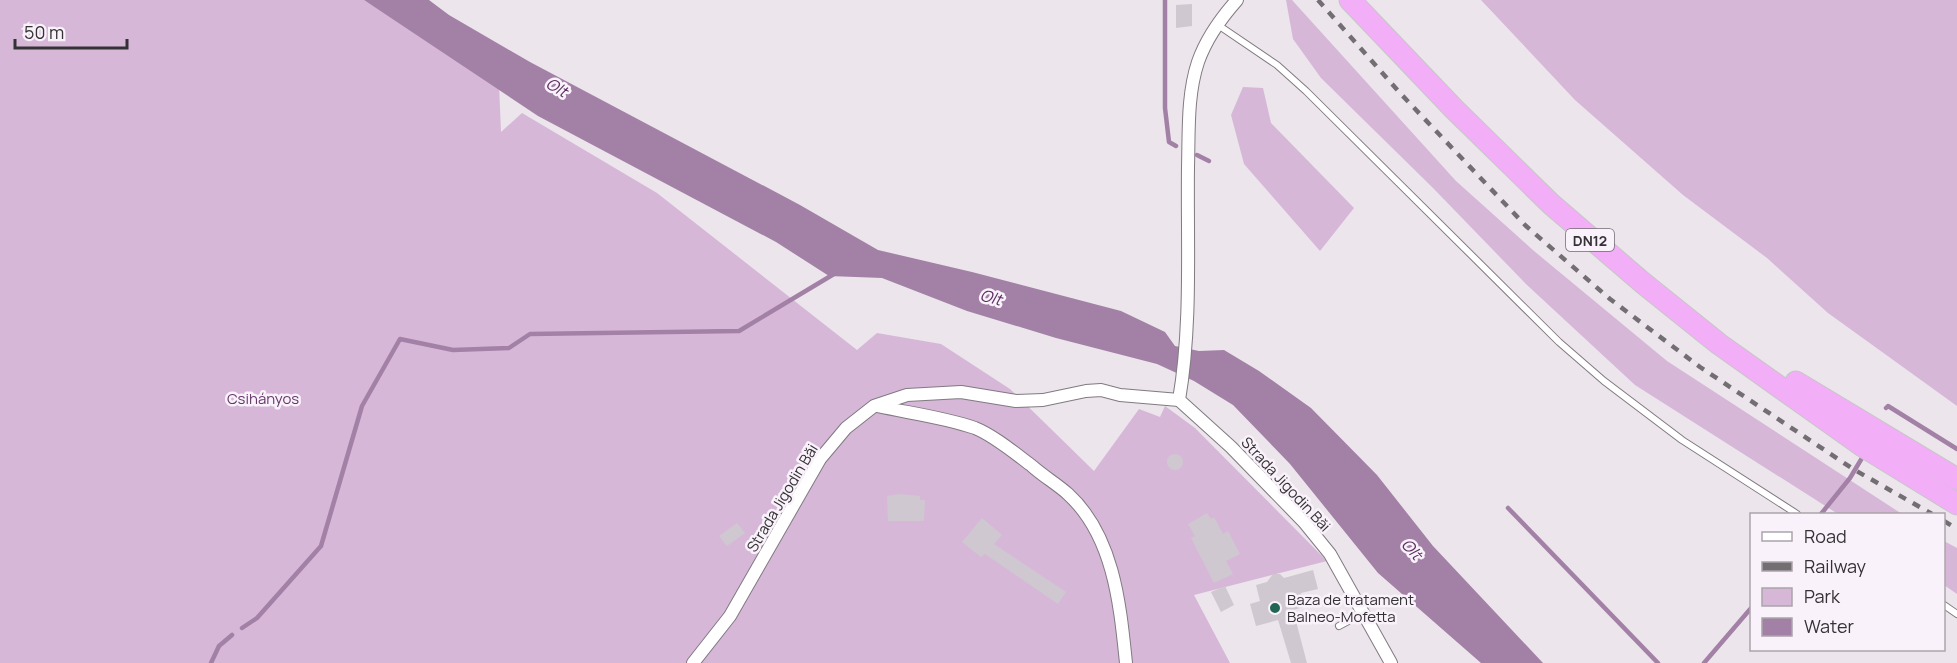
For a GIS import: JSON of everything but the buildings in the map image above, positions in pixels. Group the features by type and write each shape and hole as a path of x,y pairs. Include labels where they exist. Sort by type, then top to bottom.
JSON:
{"highway":[{"name":"DN12","path":"1350,0 1454,109 1551,204 1643,284 1719,344 1861,445 1957,504"},
{"name":"DN12","path":"1369,0 1561,195 1651,273 1727,334 1782,373 1957,479"}],"street":[{"path":"1179,400 1186,337 1191,105 1198,63 1204,47 1237,0"},
{"name":"Strada Jigodin Băi","path":"693,663 730,616 820,459 846,428 874,406 907,395 961,392 1016,401 1043,400 1101,390 1120,395 1179,400 1231,447 1304,522 1330,554 1391,663"},
{"path":"874,406 939,418 977,429 1068,493 1092,524 1107,556 1119,606 1126,663"}],"lane":[{"path":"1218,25 1277,65 1306,91 1559,342 1604,381 1682,440 1795,513"},
{"path":"1339,626 1364,613"}],"green space":[{"name":"Csihányos","path":"0,0 364,0 499,84 501,132 522,113 657,193 857,350 877,333 941,344 1010,389 1094,471 1139,409 1160,417 1165,406 1195,428 1327,561 1194,595 1230,663 0,663"},
{"path":"1286,0 1292,0 1456,181 1534,251 1667,361 1900,513 1836,513 1635,385 1527,285 1321,78 1293,39"},
{"path":"1481,0 1957,0 1957,406 1828,313 1767,258 1683,195 1575,100"},
{"path":"1243,87 1263,88 1271,123 1354,208 1320,251 1244,164 1231,115"},
{"path":"1945,542 1957,548 1957,594 1945,586"}],"water":[{"name":"Olt","path":"364,0 429,0 449,15 530,62 800,205 878,250 1121,311 1165,332 1175,346 1199,351 1224,350 1259,371 1311,408 1377,475 1433,546 1543,663 1481,663 1378,573 1290,464 1233,405 1194,381 1157,364 1056,338 967,311 882,278 829,276 776,242 538,116"}],"waterway":[{"path":"1165,0 1165,108 1169,142 1176,146"},
{"path":"1197,155 1209,161"},
{"path":"242,628 257,618 321,546 362,406 400,339 453,350 509,348 530,334 739,331 834,274"},
{"path":"1886,408 1888,406 1957,449"},
{"path":"1822,513 1850,478 1865,453"},
{"path":"1508,508 1658,663"},
{"path":"1704,663 1750,609"},
{"path":"211,663 219,646 232,635"}],"railway":[{"path":"1318,0 1400,93 1526,226 1610,299 1700,367 1853,469 1930,513"},
{"path":"1945,522 1957,529"}],"place":[{"name":"Baza de tratament Balneo-Mofetta","path":"1275,608"}]}
